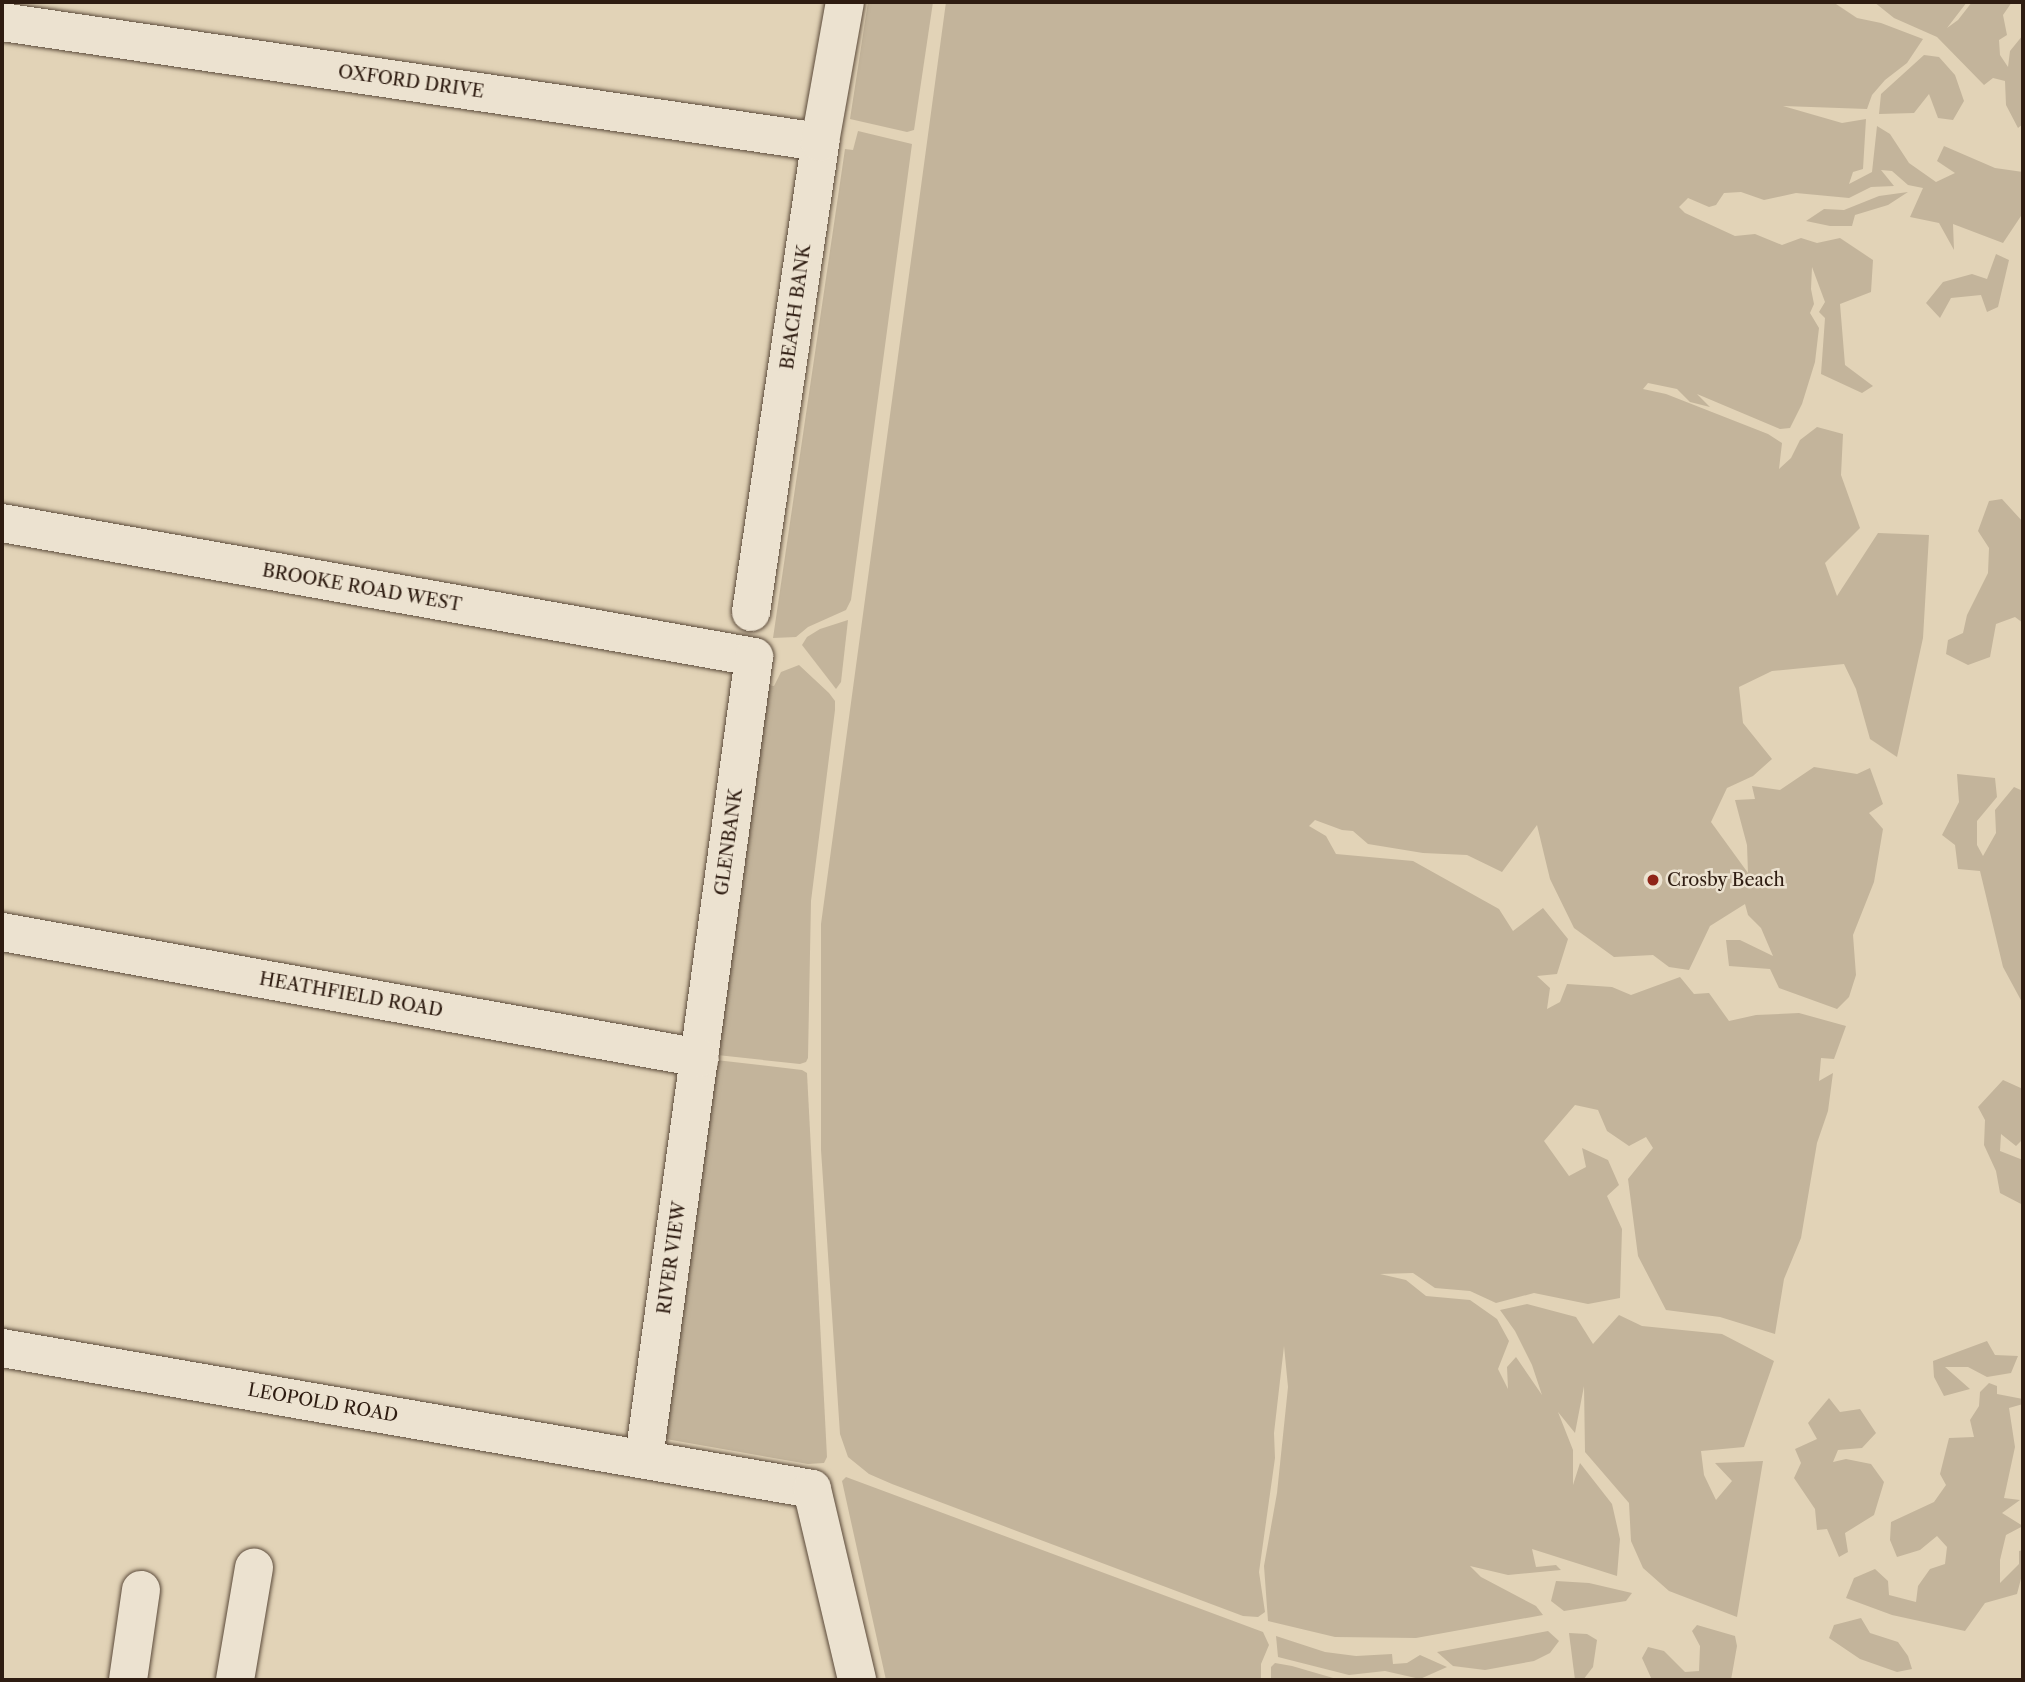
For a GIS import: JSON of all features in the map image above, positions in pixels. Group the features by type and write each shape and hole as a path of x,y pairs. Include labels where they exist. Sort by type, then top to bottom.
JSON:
{"street":[{"name":"BEACH BANK","path":"751,612 820,142 845,2"},
{"name":"OXFORD DRIVE","path":"2,22 820,142"},
{"name":"BROOKE ROAD WEST","path":"2,523 722,652"},
{"name":"GLENBANK","path":"700,1058 754,657 722,652"},
{"name":"HEATHFIELD ROAD","path":"2,932 700,1058"},
{"name":"RIVER VIEW","path":"644,1458 700,1058"},
{"name":"LEOPOLD ROAD","path":"2,1348 812,1489 857,1680"},
{"path":"235,1680 254,1568"},
{"path":"128,1680 141,1590"}],"shaded area":[{"path":"868,2 933,2 914,130 907,132 850,119"},
{"path":"946,2 1833,2 1857,18 1881,23 1923,39 1907,63 1885,80 1872,95 1867,109 1783,106 1842,123 1866,119 1863,169 1853,172 1849,184 1872,172 1877,126 1890,134 1909,163 1936,182 1955,173 1937,161 1944,146 1995,168 2023,172 2023,213 2003,243 1953,224 1954,250 1939,223 1910,217 1923,188 1908,185 1892,171 1881,170 1894,186 1871,187 1849,198 1796,193 1764,200 1741,192 1724,193 1716,205 1709,207 1688,198 1679,207 1685,213 1735,236 1755,234 1782,245 1801,238 1817,243 1840,238 1873,260 1871,292 1840,304 1845,365 1873,386 1862,393 1821,374 1825,318 1819,312 1825,302 1812,267 1811,289 1814,304 1810,313 1819,328 1815,362 1802,404 1790,428 1780,429 1697,394 1710,407 1690,402 1677,389 1648,383 1643,389 1666,394 1768,434 1782,443 1779,469 1791,458 1800,440 1817,427 1843,434 1841,475 1860,528 1825,563 1837,596 1878,533 1929,535 1923,638 1897,757 1870,739 1856,689 1844,664 1772,671 1739,687 1743,723 1772,759 1753,776 1727,788 1711,822 1748,873 1747,845 1735,800 1755,799 1752,786 1780,790 1814,767 1857,774 1870,768 1883,804 1869,813 1883,829 1874,882 1853,935 1856,975 1849,997 1837,1009 1779,988 1770,969 1729,966 1726,940 1740,940 1773,956 1761,928 1748,915 1745,904 1710,926 1689,970 1669,967 1653,955 1614,957 1574,928 1550,879 1537,825 1502,872 1467,855 1423,853 1368,844 1353,831 1315,820 1309,826 1326,836 1336,854 1413,861 1499,909 1513,931 1543,908 1568,939 1557,974 1537,976 1550,988 1547,1009 1560,1002 1567,984 1612,987 1631,995 1680,977 1694,994 1709,993 1729,1021 1756,1015 1799,1013 1846,1026 1834,1059 1821,1058 1819,1081 1833,1073 1828,1111 1817,1143 1801,1238 1784,1279 1775,1334 1720,1317 1666,1310 1638,1256 1628,1179 1653,1148 1646,1137 1629,1146 1607,1131 1598,1110 1575,1105 1544,1141 1569,1176 1586,1167 1582,1148 1608,1160 1619,1185 1607,1196 1622,1229 1620,1298 1588,1304 1534,1293 1496,1303 1470,1291 1435,1288 1413,1273 1380,1274 1406,1280 1426,1296 1470,1300 1497,1319 1509,1341 1498,1369 1508,1389 1507,1367 1516,1357 1542,1395 1532,1365 1515,1331 1500,1310 1527,1304 1576,1317 1593,1344 1619,1315 1642,1326 1722,1334 1774,1361 1744,1447 1701,1451 1704,1475 1716,1500 1732,1481 1715,1463 1763,1461 1737,1617 1669,1591 1643,1568 1631,1541 1629,1503 1585,1452 1584,1386 1575,1433 1558,1412 1573,1450 1573,1485 1580,1463 1612,1504 1620,1539 1617,1576 1532,1549 1536,1567 1556,1565 1561,1570 1508,1575 1470,1566 1481,1577 1536,1606 1543,1615 1416,1638 1335,1637 1268,1621 1264,1566 1277,1493 1288,1387 1284,1346 1274,1433 1275,1458 1259,1572 1265,1612 1258,1617 1243,1616 892,1484 869,1474 848,1457 840,1434 821,1150 821,924"},
{"path":"1874,2 1967,2 1947,28 1958,20 1972,2 2012,2 2003,15 2007,35 1999,40 2000,55 2008,67 2010,51 2023,35 2023,124 2018,128 2006,105 2005,81 1993,78 1984,85 1937,37 1894,18"},
{"path":"1924,55 1939,57 1955,75 1964,101 1953,120 1938,118 1929,94 1914,113 1879,114 1881,94"},
{"path":"858,131 912,144 851,600 846,610 808,627 796,637 773,638 845,149 853,150"},
{"path":"1908,192 1888,205 1855,215 1852,226 1830,226 1806,221 1824,209 1844,210 1879,196"},
{"path":"1996,254 2009,260 1998,307 1987,312 1981,295 1951,298 1940,318 1926,303 1943,282 1972,274 1987,279"},
{"path":"2002,499 2023,522 2023,623 2015,617 1996,624 1990,657 1968,665 1946,654 1948,640 1963,633 1967,615 1988,573 1989,548 1978,531 1989,501"},
{"path":"848,620 841,682 836,689 802,645 807,637 820,629"},
{"path":"799,665 835,701 811,901 808,1058 800,1064 717,1055 768,685 774,686 781,672"},
{"path":"1957,774 1995,778 1997,797 1977,821 1977,845 1983,856 1996,833 1995,810 2014,787 2023,791 2023,1004 2003,967 1980,871 1958,869 1955,845 1942,835 1959,802"},
{"path":"716,1060 802,1070 807,1073 827,1457 824,1463 808,1464 660,1438"},
{"path":"2003,1080 2023,1089 2023,1139 2016,1146 2001,1134 2000,1151 2023,1160 2023,1205 2000,1193 1996,1171 1984,1145 1985,1120 1978,1107"},
{"path":"1987,1341 1995,1355 2018,1356 2011,1373 1987,1377 1968,1367 1945,1367 1970,1389 1944,1396 1934,1377 1933,1361"},
{"path":"1989,1383 1997,1386 1997,1394 2023,1399 2023,1404 2009,1408 2015,1447 2004,1498 2020,1500 2002,1513 2023,1526 2006,1535 2000,1560 2000,1583 2019,1564 2019,1551 2023,1550 2023,1571 2017,1594 1985,1603 1965,1631 1892,1615 1846,1598 1854,1578 1875,1569 1888,1581 1889,1595 1916,1602 1918,1586 1930,1569 1945,1564 1947,1547 1937,1536 1920,1550 1897,1557 1890,1540 1891,1522 1934,1502 1946,1485 1940,1474 1949,1438 1974,1437 1970,1420 1979,1406 1980,1392"},
{"path":"1829,1398 1840,1412 1860,1409 1876,1433 1862,1448 1838,1450 1833,1462 1846,1459 1871,1464 1884,1482 1874,1515 1845,1533 1848,1552 1839,1557 1827,1529 1817,1530 1815,1509 1794,1478 1801,1463 1795,1449 1817,1439 1808,1423"},
{"path":"846,1477 1263,1632 1269,1645 1261,1664 1261,1680 886,1680 842,1481"},
{"path":"1556,1581 1589,1583 1632,1593 1626,1601 1564,1611 1551,1601"},
{"path":"1861,1618 1870,1633 1898,1642 1908,1656 1912,1669 1897,1672 1860,1659 1829,1638 1834,1625"},
{"path":"1697,1625 1735,1636 1737,1646 1731,1680 1652,1680 1642,1658 1648,1647 1664,1651 1685,1672 1699,1671 1700,1646 1692,1631"},
{"path":"1548,1631 1559,1641 1550,1653 1534,1661 1485,1670 1453,1666 1437,1652"},
{"path":"1569,1633 1587,1634 1597,1640 1593,1667 1583,1680 1575,1680"},
{"path":"1276,1636 1325,1652 1356,1656 1392,1654 1393,1664 1407,1663 1420,1655 1447,1667 1420,1679 1385,1671 1349,1675 1278,1657"},
{"path":"1275,1663 1340,1680 1271,1680 1271,1667"}],"place":[{"name":"Crosby Beach","path":"1653,880"}]}
